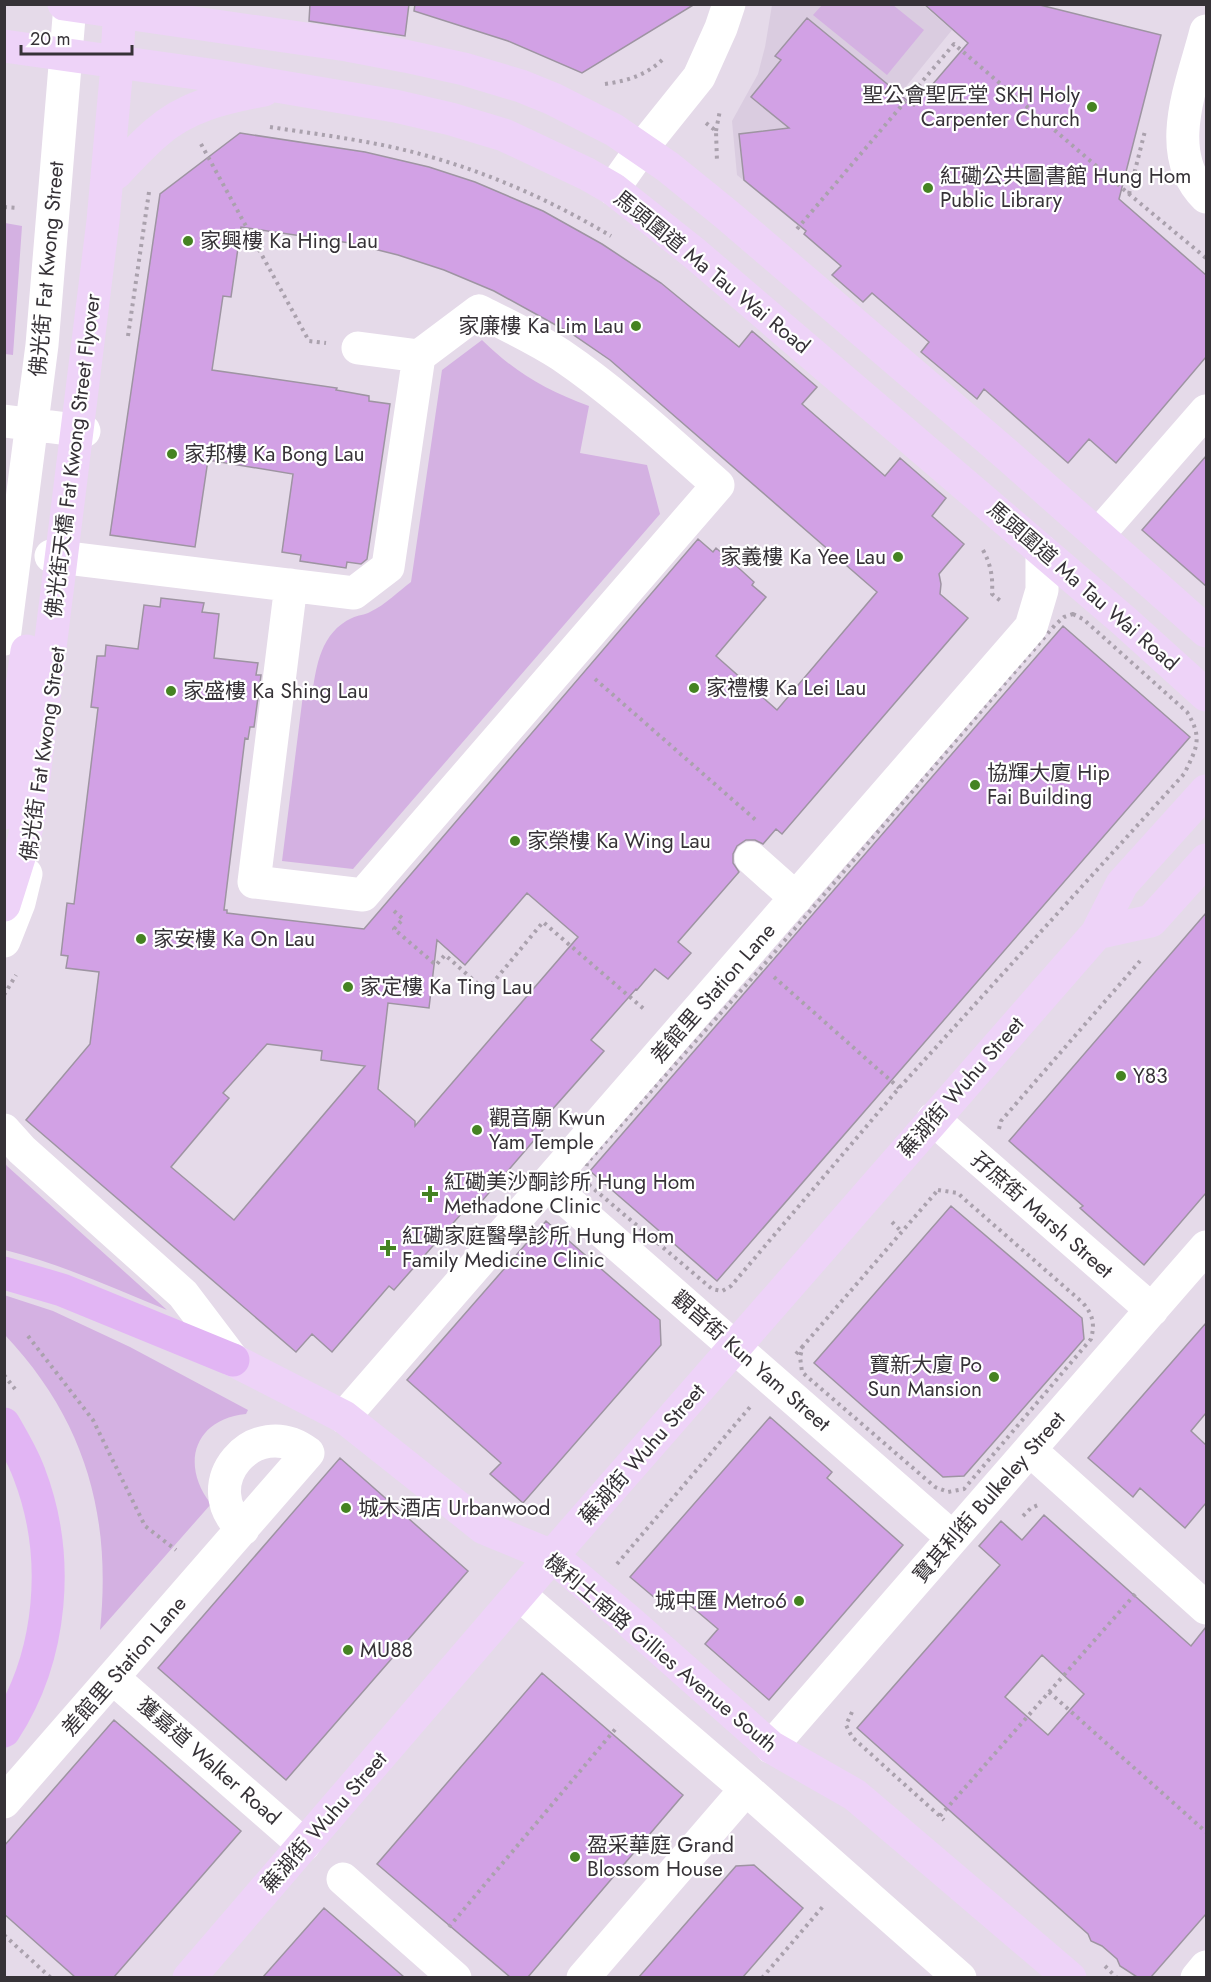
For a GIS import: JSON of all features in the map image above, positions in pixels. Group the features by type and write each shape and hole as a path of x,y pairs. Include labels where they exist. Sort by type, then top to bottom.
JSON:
{"highway":[{"path":"4,1273 62,1290 233,1360"},
{"path":"4,1424 29,1473 38,1500 44,1527 48,1584 44,1630 34,1667 25,1693 4,1731"}],"main road":[{"path":"98,6 346,45 464,69 521,86 615,130 642,148 726,214 1206,631"},
{"name":"佛光街天橋 Fat Kwong Street Flyover","path":"4,813 74,288 89,155 98,6"},
{"name":"佛光街天橋 Fat Kwong Street Flyover","path":"4,904 22,848 29,817 104,209 116,77 98,6"},
{"name":"馬頭圍道 Ma Tau Wai Road","path":"4,46 284,86 395,106 451,119 504,135 541,151 613,189 694,253 1042,551 1206,695"},
{"path":"116,173 157,132 182,114 212,101 284,86"},
{"name":"蕪湖街 Wuhu Street","path":"189,1977 552,1556 1097,933 1122,884 1206,790"},
{"path":"1097,933 1151,921 1206,860"},
{"name":"機利士南路 Gillies Avenue South","path":"233,1360 344,1418 484,1528 552,1556 771,1747 855,1795 1070,1977"}],"street":[{"path":"613,189 642,148 699,77 711,53 729,4"},
{"name":"佛光街 Fat Kwong Street","path":"4,639 18,423 42,345 65,54 98,6"},
{"name":"佛光街 Fat Kwong Street","path":"4,941 19,903 32,849 60,558 75,501 116,173 121,99 120,62 98,6"},
{"path":"1206,31 1182,126 1186,162 1193,178 1206,197"},
{"path":"291,585 254,882 363,895 718,485 630,408 583,371 532,339 479,311 419,356 358,348"},
{"path":"60,558 354,593 388,567 419,356"},
{"path":"1098,535 1206,411"},
{"path":"18,423 84,431"},
{"path":"14,492 75,501"},
{"name":"差館里 Station Lane","path":"344,1418 1031,627 1042,590 1042,551"},
{"path":"751,858 796,898"},
{"name":"孖庶街 Marsh Street","path":"933,1119 1152,1310"},
{"name":"機利士南路 Gillies Avenue South","path":"4,1130 22,1150 183,1294 233,1360"},
{"name":"觀音街 Kun Yam Street","path":"548,1184 953,1538"},
{"name":"寶其利街 Bulkeley Street","path":"771,1747 1206,1247"},
{"path":"1030,1450 1206,1608"},
{"name":"差館里 Station Lane","path":"4,1802 243,1529"},
{"path":"519,1595 746,1789 952,1975"},
{"name":"獲嘉道 Walker Road","path":"113,1678 304,1845"},
{"path":"583,1977 746,1789"},
{"path":"343,1879 455,1977"},
{"path":"1197,1977 1206,1966"}],"path":[{"path":"790,237 954,44 1206,258"},
{"path":"646,73 716,131 717,163"},
{"path":"259,125 389,146 452,163 539,197 619,241"},
{"path":"1129,194 1146,126"},
{"path":"200,143 309,340 358,348"},
{"path":"979,545 990,564 993,579 992,594"},
{"path":"1073,614 1092,626 1187,712 1196,728 1196,751 1184,774 899,1088 731,1286 722,1291 712,1289 588,1184 585,1176 587,1163 762,967 1055,625 1064,617 1073,614"},
{"path":"570,656 759,823"},
{"path":"369,889 403,919 394,929 436,965 445,955 486,991 543,922 645,1010"},
{"path":"998,1137 1001,1121 1147,953"},
{"path":"762,967 899,1088"},
{"path":"4,995 20,969"},
{"path":"938,1190 958,1193 1083,1303 1091,1312 1095,1326 1091,1339 964,1489 948,1492 935,1487 802,1372 800,1357 803,1346 938,1190"},
{"path":"28,1336 93,1420 145,1526 177,1551"},
{"path":"617,1572 616,1566 623,1556 751,1406 757,1404"},
{"path":"939,1816 1140,1588"},
{"path":"1049,1692 1206,1832"},
{"path":"857,1707 846,1725 852,1737 948,1824"},
{"path":"427,1953 623,1719"},
{"path":"817,1896 834,1910"},
{"path":"762,1977 825,1903"},
{"path":"4,1935 51,1977"},
{"path":"1101,1962 1118,1977"}],"shaded area":[{"path":"772,5 923,5 952,30 795,223 737,175 732,121 758,74"},
{"path":"822,5 893,5 924,30 887,75 813,15"},
{"path":"5,223 22,226 13,355 5,354"},
{"path":"482,340 519,371 558,394 589,406 580,453 647,465 660,514 353,869 282,861 303,695 312,696 318,662 333,632 352,618 381,606 411,582 442,370"},
{"path":"5,1163 167,1310 67,1269 5,1250"},
{"path":"4,1295 53,1311 130,1347 248,1410 246,1414 228,1418 214,1425 204,1434 197,1446 196,1474 201,1489 211,1504 100,1630 103,1588 101,1547 96,1509 87,1471 73,1435 55,1401 33,1367 5,1335"}],"building":[{"path":"310,4 409,4 405,36 309,21"},
{"path":"415,4 695,4 582,73 508,41 414,11"},
{"path":"924,4 1036,4 1161,35 1119,199 1206,275 1206,357 1116,463 1089,439 1068,463 984,389 977,399 921,352 929,342 872,293 863,302 832,275 841,266 804,234 806,231 744,180 739,134 789,128 751,97 781,60 775,56 807,18 914,106 968,43"},
{"path":"240,133 365,152 429,167 475,182 543,211 602,244 661,283 739,347 752,331 817,387 802,404 885,476 900,458 946,498 932,516 964,544 939,574 940,594 968,618 782,834 776,829 763,844 755,840 746,840 737,846 733,854 733,863 739,872 678,942 691,953 668,979 655,969 636,989 591,1040 604,1051 543,1120 548,1124 482,1201 477,1196 394,1290 389,1286 332,1352 312,1334 296,1352 26,1120 90,1044 99,972 66,968 68,956 61,955 67,903 74,904 98,708 91,707 97,656 105,656 106,645 138,649 144,605 160,607 161,598 204,603 202,612 219,614 214,658 258,663 256,675 261,675 254,727 250,727 248,739 245,738 224,910 227,910 227,913 364,929 698,539 713,552 716,548 754,582 752,585 766,597 716,656 777,710 877,592 610,360 572,334 494,291 444,270 398,255 350,243 241,227 231,297 223,296 212,370 337,388 336,390 369,396 369,401 390,404 367,559 361,564 347,562 346,568 300,561 301,555 282,552 293,474 208,460 195,547 110,535 160,194","holes":["527,893 578,937 415,1126 415,1121 378,1089 388,1003 429,1008 437,940 465,965","267,1044 322,1051 321,1060 365,1066 234,1220 171,1167 229,1098 223,1093"]},
{"path":"1206,456 1206,586 1142,530"},
{"path":"1063,626 1190,737 717,1281 590,1171"},
{"path":"1206,913 1206,1193 1144,1265 1080,1208 1083,1206 1009,1141"},
{"path":"951,1206 1082,1318 1084,1339 964,1476 943,1477 814,1363"},
{"path":"546,1221 660,1320 661,1345 523,1503 490,1474 501,1463 407,1380"},
{"path":"1206,1323 1206,1413 1191,1431 1206,1445 1206,1503 1185,1528 1140,1488 1133,1497 1088,1458"},
{"path":"770,1417 832,1472 827,1478 903,1545 769,1700 705,1644 718,1629 673,1591 662,1604 630,1577"},
{"path":"340,1458 468,1571 286,1780 158,1668"},
{"path":"1044,1515 1191,1646 1206,1627 1206,1914 1151,1977 1137,1977 1120,1966 1117,1959 1102,1946 1091,1941 1088,1934 857,1728 1000,1565 979,1546 1001,1521 1022,1540","holes":["1042,1655 1084,1694 1048,1735 1005,1697"]},
{"path":"542,1673 683,1795 528,1977 510,1977 377,1864"},
{"path":"114,1720 241,1831 114,1977 75,1977 4,1914 4,1846"},
{"path":"754,1865 803,1908 743,1977 639,1977 736,1866"},
{"path":"324,1908 404,1977 263,1977"}],"place":[{"name":"聖公會聖匠堂 SKH Holy Carpenter Church","path":"1092,107"},
{"name":"紅磡公共圖書館 Hung Hom Public Library","path":"928,188"},
{"name":"家興樓 Ka Hing Lau","path":"188,241"},
{"name":"家廉樓 Ka Lim Lau","path":"636,326"},
{"name":"家邦樓 Ka Bong Lau","path":"172,454"},
{"name":"家義樓 Ka Yee Lau","path":"898,557"},
{"name":"家禮樓 Ka Lei Lau","path":"694,688"},
{"name":"家盛樓 Ka Shing Lau","path":"171,691"},
{"name":"協輝大廈 Hip Fai Building","path":"975,785"},
{"name":"家榮樓 Ka Wing Lau","path":"515,841"},
{"name":"家安樓 Ka On Lau","path":"141,939"},
{"name":"家定樓 Ka Ting Lau","path":"348,987"},
{"name":"Y83","path":"1121,1076"},
{"name":"觀音廟 Kwun Yam Temple","path":"477,1130"},
{"name":"紅磡美沙酮診所 Hung Hom Methadone Clinic","path":"430,1194"},
{"name":"紅磡家庭醫學診所 Hung Hom Family Medicine Clinic","path":"388,1248"},
{"name":"寶新大廈 Po Sun Mansion","path":"994,1377"},
{"name":"城木酒店 Urbanwood","path":"346,1508"},
{"name":"城中匯 Metro6","path":"799,1601"},
{"name":"MU88","path":"348,1650"},
{"name":"盈采華庭 Grand Blossom House","path":"575,1857"}]}
